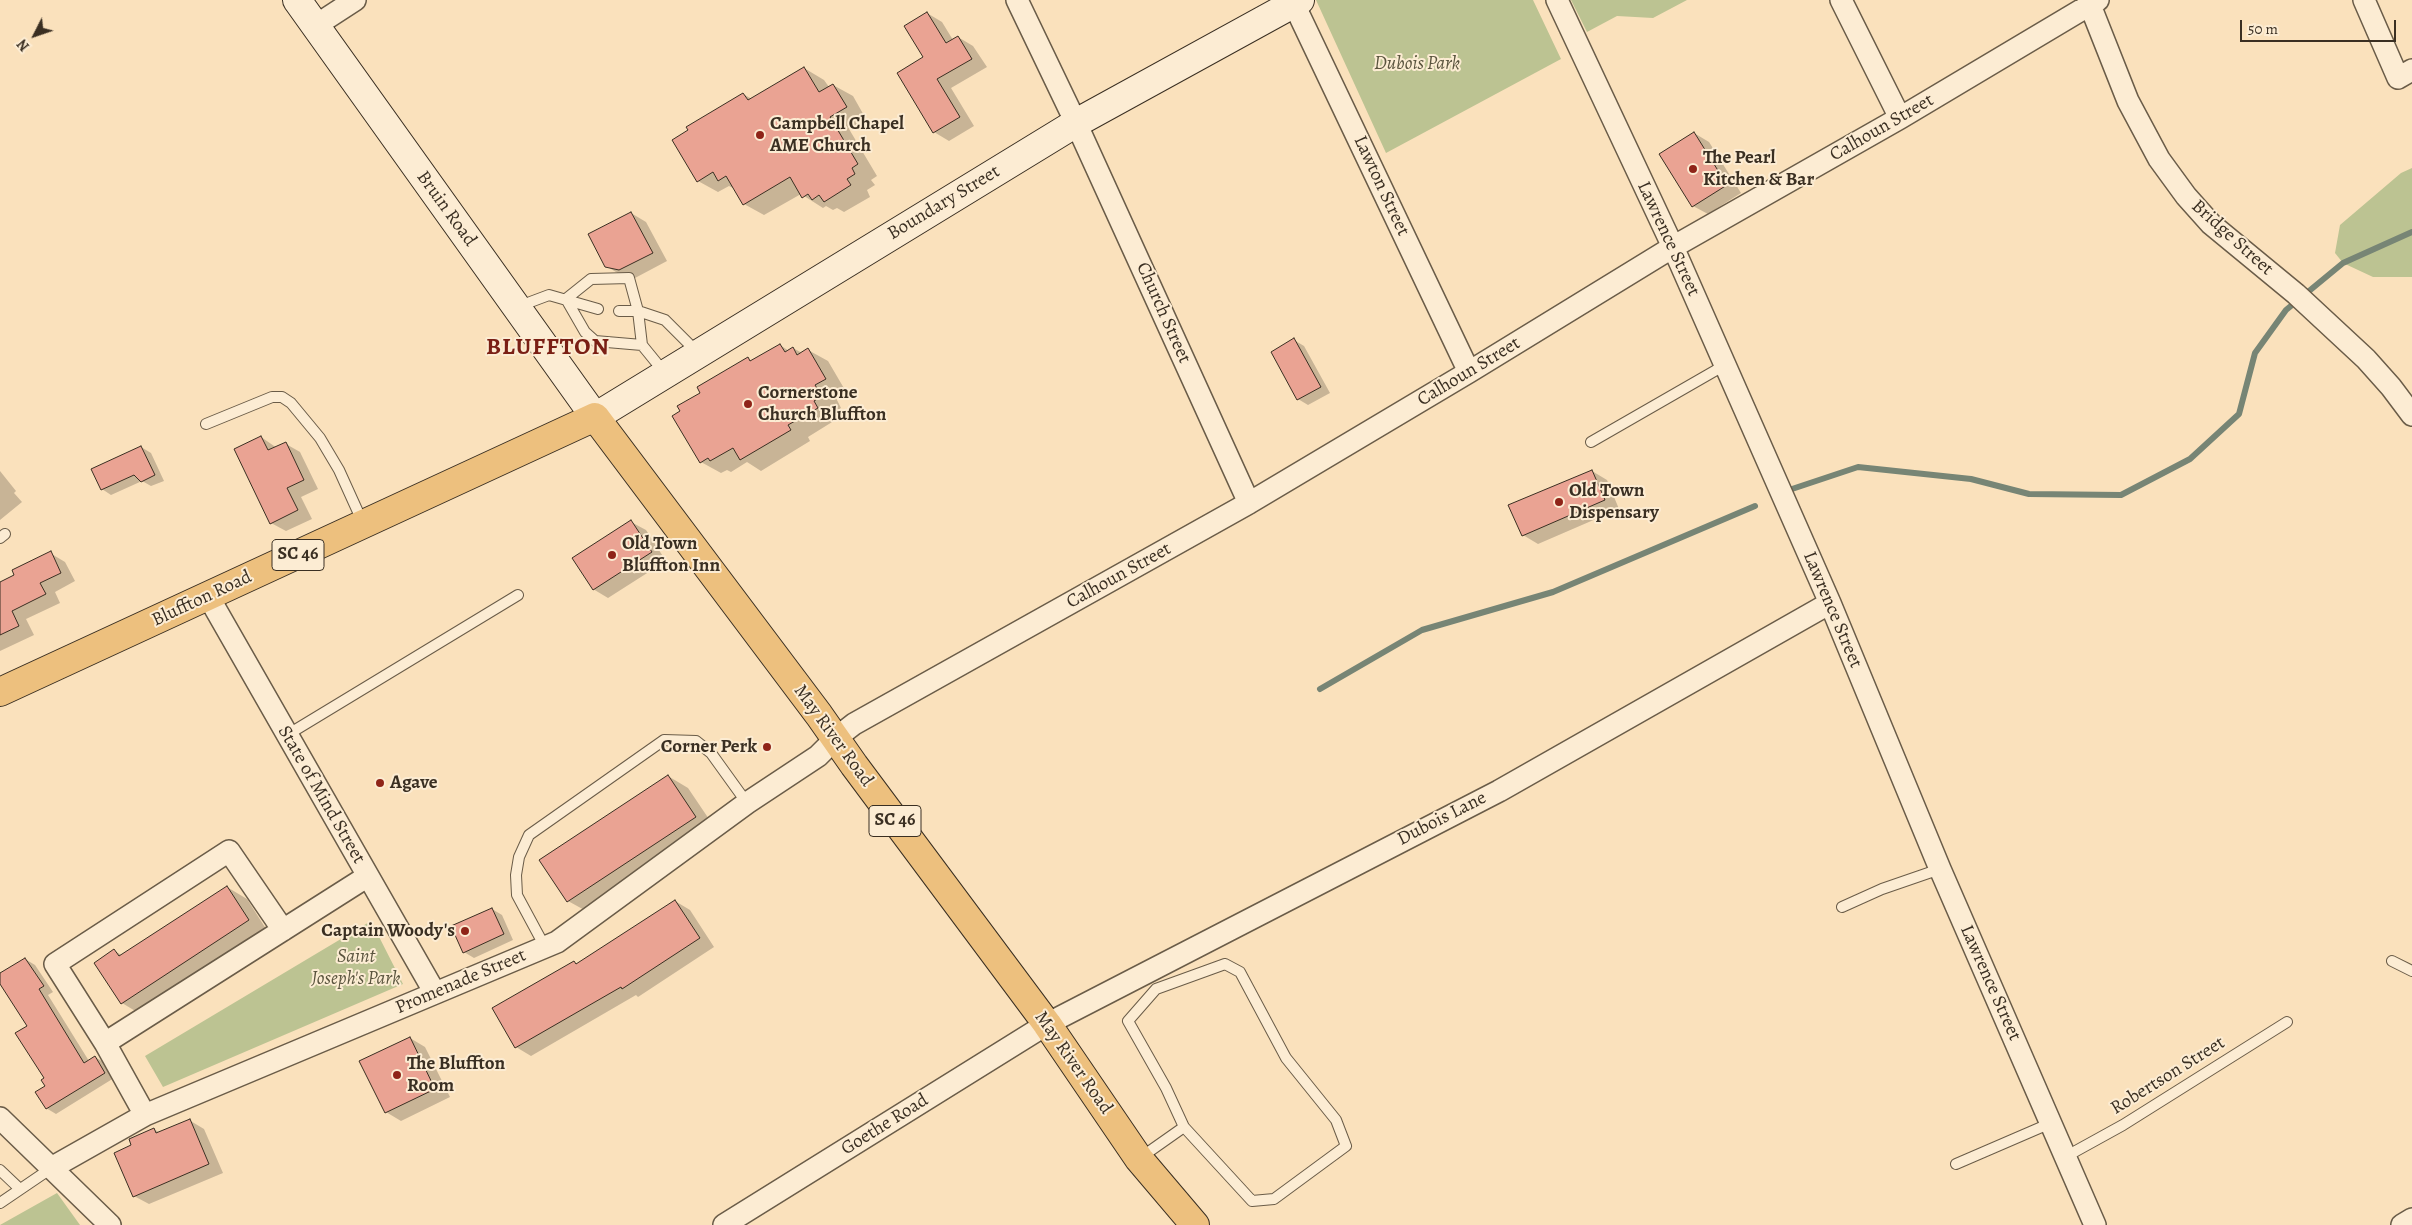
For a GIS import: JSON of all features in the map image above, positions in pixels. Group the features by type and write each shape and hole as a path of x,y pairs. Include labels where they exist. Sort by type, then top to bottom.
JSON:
{"main road":[{"name":"Bluffton Road","path":"0,692 595,417"},
{"name":"May River Road","path":"595,417 836,738 1047,1024 1140,1159 1195,1225"}],"street":[{"name":"Bruin Road","path":"297,0 595,417"},
{"path":"316,26 355,0"},
{"name":"Church Street","path":"1017,0 1076,123 1250,503"},
{"name":"Lawrence Street","path":"1557,0 1673,247 1830,603 1940,869 2096,1225"},
{"path":"1841,0 1900,118"},
{"path":"2364,0 2398,78 2412,70"},
{"name":"Boundary Street","path":"595,417 1076,123 1295,1"},
{"name":"Lawton Street","path":"1295,1 1469,372"},
{"name":"Calhoun Street","path":"836,738 863,720 1250,503 1673,247 1900,118 2092,2"},
{"name":"Bridge Street","path":"2092,2 2128,101 2158,159 2186,196 2211,224 2333,327 2385,380 2412,415"},
{"name":"State of Mind Street","path":"208,596 435,994"},
{"name":"Dubois Lane","path":"1047,1024 1499,790 1830,603"},
{"name":"Promenade Street","path":"53,1167 145,1114 557,942 747,803 818,756 836,738"},
{"path":"145,1114 105,1043 55,964 229,851 283,930"},
{"path":"105,1043 368,876"},
{"name":"Goethe Road","path":"724,1225 1047,1024"},
{"path":"0,1118 53,1167 110,1225"},
{"path":"2402,1225 2412,1219"}],"lane":[{"path":"566,299 591,279 629,278 638,311 642,345 666,374"},
{"path":"516,307 549,296 566,299 580,306 598,310"},
{"path":"566,299 585,332 596,341 642,345"},
{"path":"619,311 638,311 665,320 698,353"},
{"path":"1592,442 1725,365"},
{"path":"206,424 272,397 282,398 291,402 320,438 330,454 364,524"},
{"path":"287,735 518,595"},
{"path":"545,947 517,895 516,875 519,857 529,835 664,740 680,738 696,740 710,753 747,803"},
{"path":"1842,908 1882,889 1940,869"},
{"path":"2392,961 2412,971"},
{"path":"1225,964 1240,972 1286,1058 1336,1120 1346,1146 1274,1200 1252,1201 1184,1127 1166,1088 1128,1021 1156,989 1225,964"},
{"name":"Robertson Street","path":"2065,1157 2123,1125 2287,1022"},
{"path":"1956,1164 2052,1123"},
{"path":"1140,1159 1184,1127"},
{"path":"0,1202 53,1167"},
{"path":"0,1170 20,1189"}],"green space":[{"name":"Dubois Park","path":"1316,0 1533,0 1561,59 1386,153"},
{"path":"1571,0 1687,0 1653,18 1617,16 1587,32"},
{"path":"2412,168 2412,277 2373,277 2343,263 2335,253 2340,225 2401,173"},
{"name":"Saint Joseph's Park","path":"371,921 403,984 163,1087 145,1056"},
{"path":"57,1193 80,1225 0,1225"}],"building":[{"path":"927,12 946,43 958,36 972,59 937,79 960,117 933,133 897,73 923,57 904,26"},
{"name":"Campbell Chapel AME Church","path":"804,67 819,92 833,84 847,107 830,117 858,164 852,168 855,174 847,179 851,185 824,202 819,195 812,200 808,194 802,198 790,177 743,205 726,176 718,181 713,172 697,182 672,140 688,130 686,127 743,93 748,100"},
{"name":"The Pearl Kitchen & Bar","path":"1694,132 1727,185 1692,207 1659,154"},
{"path":"631,212 653,253 619,270 605,267 588,234"},
{"path":"1294,338 1321,387 1297,400 1271,352"},
{"name":"Cornerstone Church Bluffton","path":"780,344 785,352 793,347 797,355 808,348 826,379 815,385 822,396 814,401 818,408 788,425 791,430 740,460 733,448 710,461 708,458 700,463 672,416 680,411 677,406 700,393 697,387 748,357 750,361"},
{"path":"261,436 268,450 286,442 304,480 287,488 298,510 270,524 234,449"},
{"path":"141,446 155,475 141,482 134,475 101,490 91,469"},
{"name":"Old Town Dispensary","path":"1592,470 1605,500 1522,536 1508,505"},
{"name":"Old Town Bluffton Inn","path":"631,520 652,552 593,590 572,558"},
{"path":"51,551 61,573 40,583 46,594 12,611 19,626 0,635 0,582 14,575 12,570"},
{"path":"668,775 696,817 567,902 539,860"},
{"path":"227,886 249,920 121,1004 94,963 114,949 119,956"},
{"path":"675,900 700,938 622,989 621,987 515,1048 492,1008 574,961 576,964"},
{"path":"492,908 504,934 463,953 451,926"},
{"path":"25,958 44,986 39,989 84,1063 95,1056 105,1073 46,1109 35,1092 45,1086 41,1080 44,1078 15,1033 27,1026 0,984 0,973"},
{"name":"The Bluffton Room","path":"410,1037 435,1089 385,1113 359,1061"},
{"path":"190,1119 209,1164 133,1197 114,1153 131,1145 129,1139 154,1128 156,1133"}],"waterway":[{"path":"1789,490 1858,467 1971,479 2029,494 2121,495 2190,459 2239,414 2255,353 2286,310 2343,263 2412,232"},
{"path":"1320,689 1422,630 1553,592 1755,506"}],"place":[{"name":"Campbell Chapel AME Church","path":"760,135"},
{"name":"The Pearl Kitchen & Bar","path":"1693,169"},
{"name":"Cornerstone Church Bluffton","path":"748,404"},
{"name":"Old Town Dispensary","path":"1559,502"},
{"name":"Old Town Bluffton Inn","path":"612,555"},
{"name":"Corner Perk","path":"767,747"},
{"name":"Agave","path":"380,783"},
{"name":"Captain Woody's","path":"465,931"},
{"name":"The Bluffton Room","path":"397,1075"}],"district":[{"name":"BLUFFTON","path":"548,348"}]}
